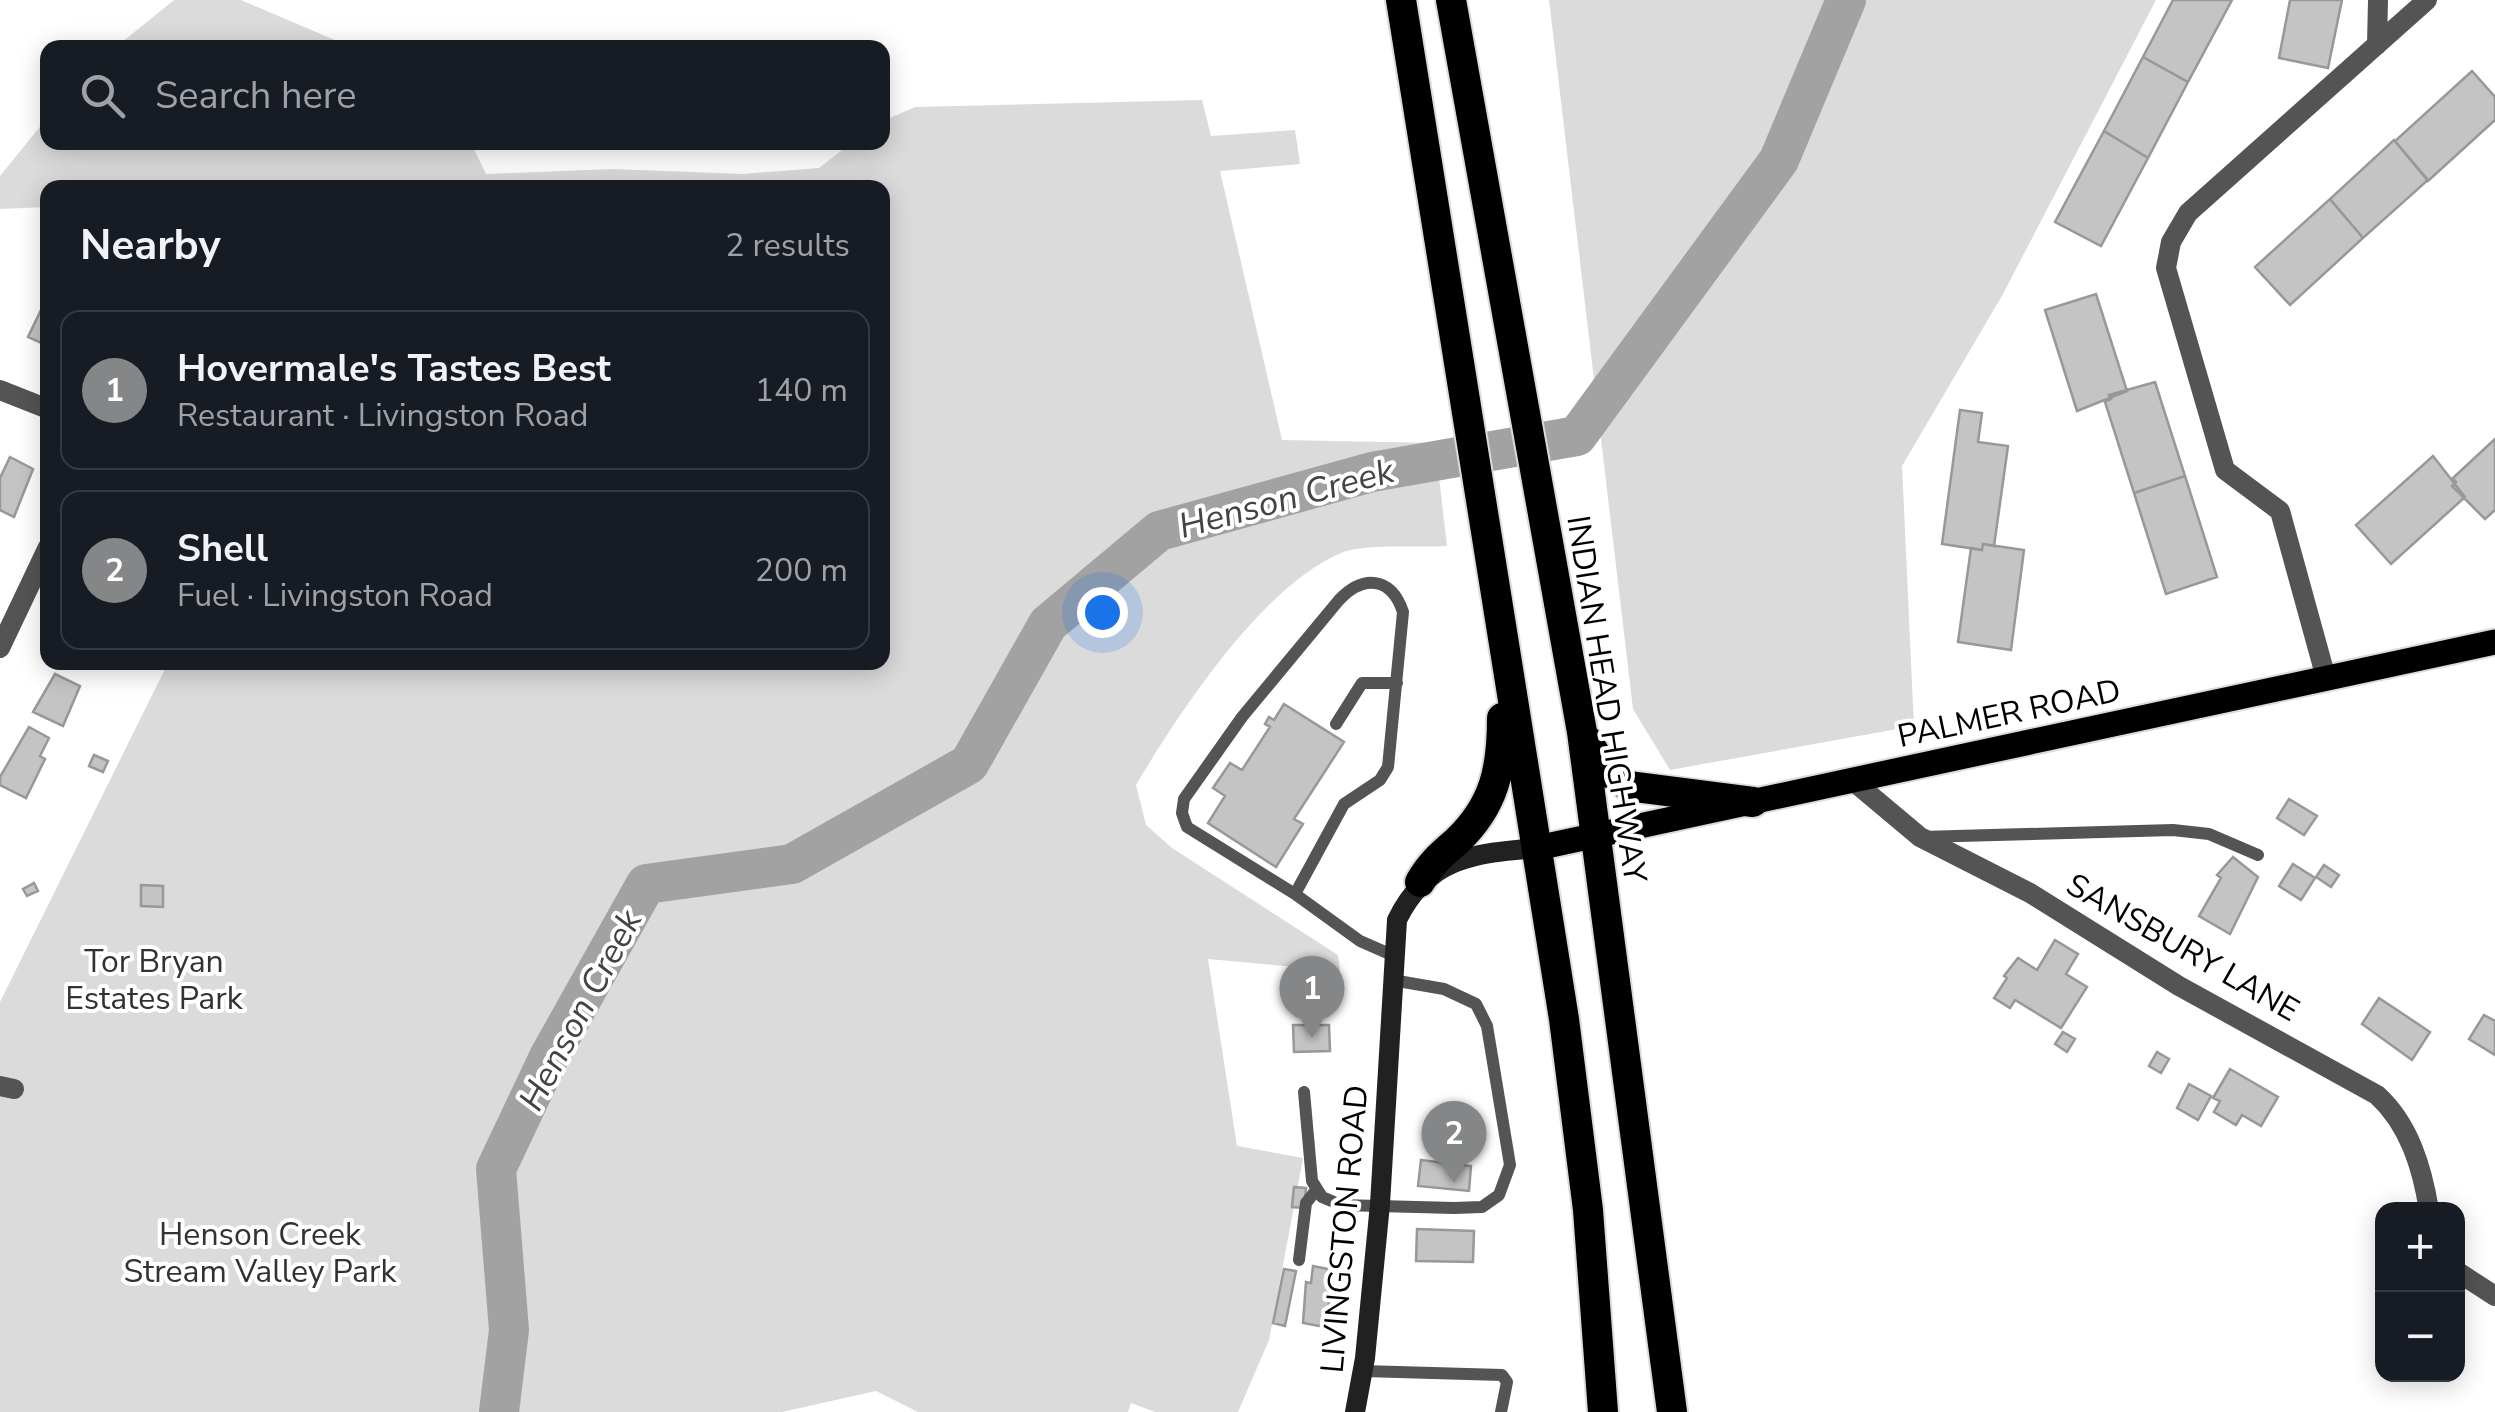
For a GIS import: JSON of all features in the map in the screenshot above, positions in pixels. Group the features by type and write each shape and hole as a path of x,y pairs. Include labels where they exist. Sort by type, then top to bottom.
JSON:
{"highway":[{"path":"1400,0 1537,848 1588,1210 1603,1412"},
{"name":"INDIAN HEAD HIGHWAY","path":"1451,0 1582,732 1630,1070 1672,1412"},
{"path":"1420,882 1434,858 1480,814 1497,784 1502,760 1504,635"},
{"path":"1582,732 1604,768 1628,786 1753,802"}],"main road":[{"name":"PALMER ROAD","path":"1537,848 2495,642"},
{"path":"1420,882 1453,863 1490,852 1537,848"},
{"name":"LIVINGSTON ROAD","path":"1355,1412 1363,1371 1380,1204 1392,955 1397,920 1420,882"}],"street":[{"path":"2376,45 2378,0"},
{"path":"2326,678 2280,511 2225,470 2166,268 2171,242 2188,213 2428,0"},
{"path":"0,390 40,405"},
{"path":"0,648 40,563"},
{"name":"SANSBURY LANE","path":"1852,780 1920,837 2030,893 2180,986 2377,1094 2394,1110 2407,1134 2426,1202"},
{"path":"2465,1277 2495,1296"}],"lane":[{"path":"1295,894 1344,804 1380,780 1388,767 1403,612 1398,596 1386,584 1367,581 1352,587 1242,717 1184,799 1182,812 1188,826 1360,941 1392,955"},
{"path":"1336,724 1362,683 1397,682"},
{"path":"1920,837 2173,830 2209,834 2258,855"},
{"path":"1304,1092 1312,1181 1322,1198 1341,1205 1482,1207 1499,1194 1510,1164 1487,1026 1476,1004 1444,989 1392,980"},
{"path":"1299,1260 1306,1203 1317,1189"},
{"path":"1363,1371 1502,1375 1507,1382 1501,1412"}],"green space":[{"path":"174,0 241,0 335,40 125,40"},
{"path":"1549,0 2156,0 2003,294 1902,466 1914,726 1670,770 1633,709"},
{"path":"1202,100 1211,136 1295,130 1300,164 1220,171 1282,440 1435,443 1447,546 1351,550 1311,569 1282,593 1225,654 1136,785 1146,825 1172,848 1338,955 1340,971 1208,959 1237,1146 1303,1158 1269,1340 1238,1412 1155,1412 1131,1403 1128,1412 918,1412 876,1391 782,1412 0,1412 0,1002 165,670 890,670 890,180 40,180 40,207 0,209 0,176 40,127 40,150 474,150 486,174 612,169 743,174 819,168 842,150 890,150 890,118 915,107"}],"building":[{"path":"2173,0 2232,0 2188,82 2143,57"},
{"path":"2290,0 2342,0 2328,68 2279,58"},
{"path":"2143,57 2188,82 2148,158 2104,131"},
{"path":"2472,71 2495,97 2495,120 2428,181 2395,141"},
{"path":"2104,131 2148,158 2101,246 2055,222"},
{"path":"2394,140 2428,180 2363,238 2330,199"},
{"path":"2330,199 2363,238 2290,305 2255,267"},
{"path":"2096,294 2127,391 2077,411 2045,310"},
{"path":"40,312 40,342 28,337"},
{"path":"2155,382 2185,476 2134,493 2105,402 2111,399 2109,395"},
{"path":"1960,410 1982,413 1978,442 2008,446 1994,546 1983,544 1982,550 1942,544"},
{"path":"2495,439 2495,510 2485,519 2452,486 2456,482 2453,478"},
{"path":"2433,456 2465,497 2391,564 2356,525"},
{"path":"10,457 33,469 14,517 0,510 0,478"},
{"path":"2185,476 2217,577 2166,594 2134,493"},
{"path":"1983,544 2024,550 2011,650 1958,642 1971,548 1982,550"},
{"path":"55,674 80,686 63,726 33,712"},
{"path":"1284,704 1344,742 1294,819 1303,824 1276,867 1208,823 1225,796 1213,788 1230,763 1242,770 1270,727 1265,724 1269,717 1274,720"},
{"path":"29,727 49,738 40,756 45,759 26,798 0,785 0,777"},
{"path":"94,755 108,761 103,772 89,766"},
{"path":"2289,799 2317,816 2304,835 2277,818"},
{"path":"2233,857 2258,877 2230,934 2199,916 2221,878 2217,875"},
{"path":"2293,864 2315,878 2301,900 2279,886"},
{"path":"2324,865 2339,875 2331,887 2316,877"},
{"path":"34,883 38,891 27,896 23,889"},
{"path":"141,885 163,886 163,907 141,906"},
{"path":"2055,940 2078,954 2066,974 2087,987 2061,1028 2015,1000 2010,1008 1994,998 2018,958 2037,970"},
{"path":"2379,998 2430,1032 2412,1060 2362,1024"},
{"path":"2484,1015 2495,1021 2495,1055 2469,1039"},
{"path":"1293,1025 1329,1025 1330,1051 1294,1052"},
{"path":"2063,1032 2075,1039 2067,1052 2055,1044"},
{"path":"2157,1052 2169,1059 2161,1073 2149,1066"},
{"path":"2230,1069 2278,1097 2261,1126 2242,1115 2236,1125 2214,1112 2220,1101 2213,1098"},
{"path":"2189,1084 2211,1096 2198,1120 2177,1108"},
{"path":"1421,1160 1471,1166 1469,1191 1418,1186"},
{"path":"1294,1187 1306,1188 1304,1208 1292,1207"},
{"path":"1417,1229 1474,1231 1473,1262 1416,1261"},
{"path":"1313,1266 1328,1269 1325,1284 1332,1285 1325,1327 1303,1323 1306,1282 1311,1283"},
{"path":"1284,1269 1296,1271 1285,1326 1273,1323"}],"waterway":[{"name":"Henson Creek","path":"499,1412 509,1330 496,1169 549,1057 646,884 792,864 969,764 1048,624 1159,531 1372,472 1577,436 1779,160 1846,0"}],"place":[{"name":"Hovermale's Tastes Best","path":"1312,1038"},
{"name":"Shell","path":"1454,1183"}],"park label":[{"name":"Tor Bryan Estates Park","path":"154,980"},
{"name":"Henson Creek Stream Valley Park","path":"260,1252"}]}
